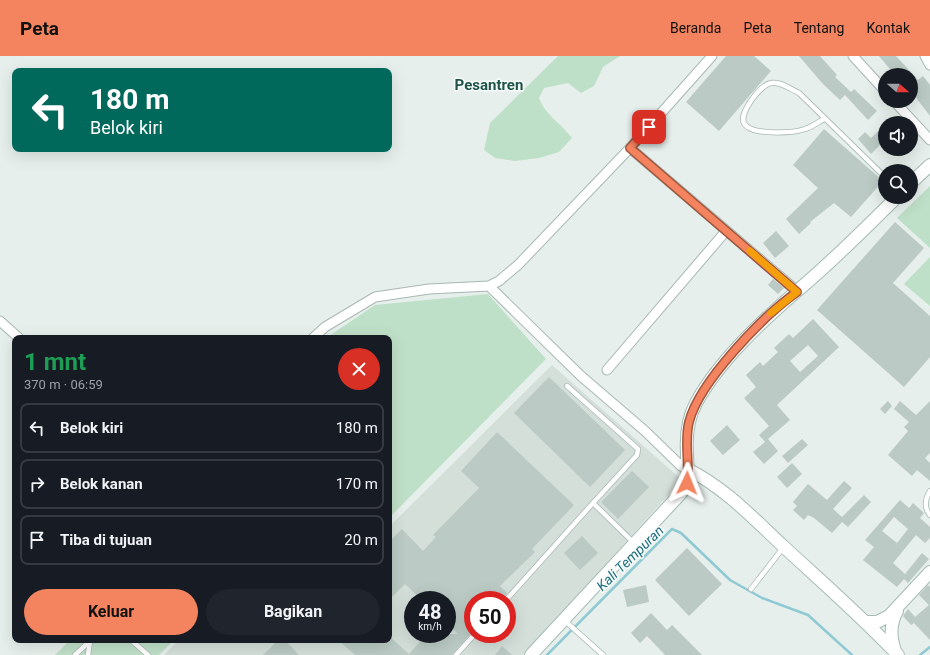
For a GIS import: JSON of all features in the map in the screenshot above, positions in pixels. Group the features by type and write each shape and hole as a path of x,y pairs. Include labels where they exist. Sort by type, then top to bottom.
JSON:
{"main road":[{"path":"918,176 930,165"},
{"path":"531,655 683,492 687,483 689,470 686,453 687,433 696,404 715,376 744,340 775,309 797,292 890,204"},
{"path":"689,470 704,477 729,496 866,622 897,653"},
{"path":"866,622 884,620 900,606 930,572"},
{"path":"897,653 892,641 892,626 900,606"}],"street":[{"path":"316,335 325,327 375,297 429,289 489,286 500,281 518,265 630,148 712,56"},
{"path":"853,56 878,83"},
{"path":"925,56 930,65"},
{"path":"900,108 930,140"},
{"path":"630,148 797,292"},
{"path":"608,370 726,231"},
{"path":"489,286 581,376 645,431 681,466 689,470"},
{"path":"0,321 16,335"}],"lane":[{"path":"824,119 806,129 780,133 746,127 743,122 743,114 750,102 761,89 769,83 777,83 799,93 878,170"},
{"path":"514,591 637,456 638,450 567,386"},
{"path":"930,491 926,503 927,511 930,515"},
{"path":"593,503 636,544"},
{"path":"751,589 784,547"},
{"path":"564,620 603,655"},
{"path":"75,655 89,643"},
{"path":"88,655 91,643"},
{"path":"134,643 148,655"},
{"path":"456,655 467,643"}],"shaded area":[{"path":"552,365 682,480 523,655 164,655 176,643 392,643 392,524"}],"green space":[{"path":"558,56 620,56 603,67 594,86 581,93 568,83 544,88 539,98 542,104 549,114 572,138 559,152 539,158 515,161 495,158 484,150 490,123"},
{"path":"930,186 930,248 897,218 911,204 918,204 918,198"},
{"path":"930,257 930,306 904,284"},
{"path":"488,294 546,359 392,515 392,335 330,335 375,305"},
{"path":"67,643 171,643 159,655 55,655"}],"building":[{"path":"726,56 754,56 771,71 719,131 686,102"},
{"path":"799,56 820,56 837,75 835,77 851,92 854,89 877,111 868,120 845,95 840,100 823,84"},
{"path":"879,56 896,56 907,68 889,68"},
{"path":"923,76 930,85 930,116 918,100 918,80"},
{"path":"824,129 878,177 878,187 851,217 834,203 810,222 811,223 799,234 786,219 818,188 793,165"},
{"path":"865,132 871,138 878,132 878,147 871,154 858,139"},
{"path":"895,222 924,248 893,283 930,316 930,357 904,387 817,310"},
{"path":"776,231 789,246 775,258 763,243"},
{"path":"773,279 784,288 778,294 768,285"},
{"path":"813,319 839,347 777,405 790,420 768,439 778,451 764,464 753,452 765,442 759,435 769,426 744,398 756,387 746,375 760,362 763,366 778,352 774,348 789,334 793,338","holes":["808,345 818,356 800,372 790,361"]},
{"path":"549,377 625,450 590,487 514,413"},
{"path":"888,401 892,406 885,414 880,409"},
{"path":"900,401 916,415 930,401 930,453 925,458 930,463 930,481 917,470 912,476 888,455 908,431 904,427 909,422 894,409"},
{"path":"727,425 740,440 723,455 710,441"},
{"path":"497,432 574,505 532,549 535,552 500,586 505,591 464,591 464,641 452,655 355,655 341,643 392,643 392,639 409,654 419,643 456,643 456,634 458,634 456,632 456,591 412,591 405,584 392,597 392,539 402,529 423,551 436,537 433,535 479,488 461,471"},
{"path":"802,439 808,445 788,463 782,456"},
{"path":"792,463 802,474 787,488 777,477"},
{"path":"632,471 649,487 618,519 601,502"},
{"path":"844,481 852,488 833,509 842,517 864,495 871,502 848,527 842,522 832,533 814,518 808,515 804,520 793,510 797,506 793,502 808,484 827,500"},
{"path":"900,500 909,508 913,503 924,513 920,518 930,527 930,538 925,543 916,535 893,563 905,574 922,553 929,559 908,583 904,579 897,587 863,560 874,547 865,540","holes":["894,517 908,529 897,543 882,531"]},
{"path":"582,536 598,553 580,570 564,553"},
{"path":"687,548 722,584 689,616 655,580"},
{"path":"646,585 649,602 627,607 623,590"},
{"path":"928,585 930,587 930,640 914,623 911,625 903,616 908,609 915,617 929,605 919,595"},
{"path":"651,613 667,630 672,625 702,655 665,655 647,636 640,643 631,633"},
{"path":"275,643 288,643 299,655 263,655"},
{"path":"502,646 512,655 495,655"}],"waterway":[{"name":"Kali Tempuran","path":"547,655 672,529 681,533 730,580 762,598 808,615 852,655"},
{"name":"Kali Tempuran","path":"920,655 930,647"}],"slow traffic":[{"path":"750,251 797,292 771,313"}],"district":[{"name":"Pesantren","path":"489,85"}],"route":[{"path":"649,127 630,148 797,292 784,301 765,318 740,344 715,376 696,404 687,433 686,453 689,470 687,483"}]}
